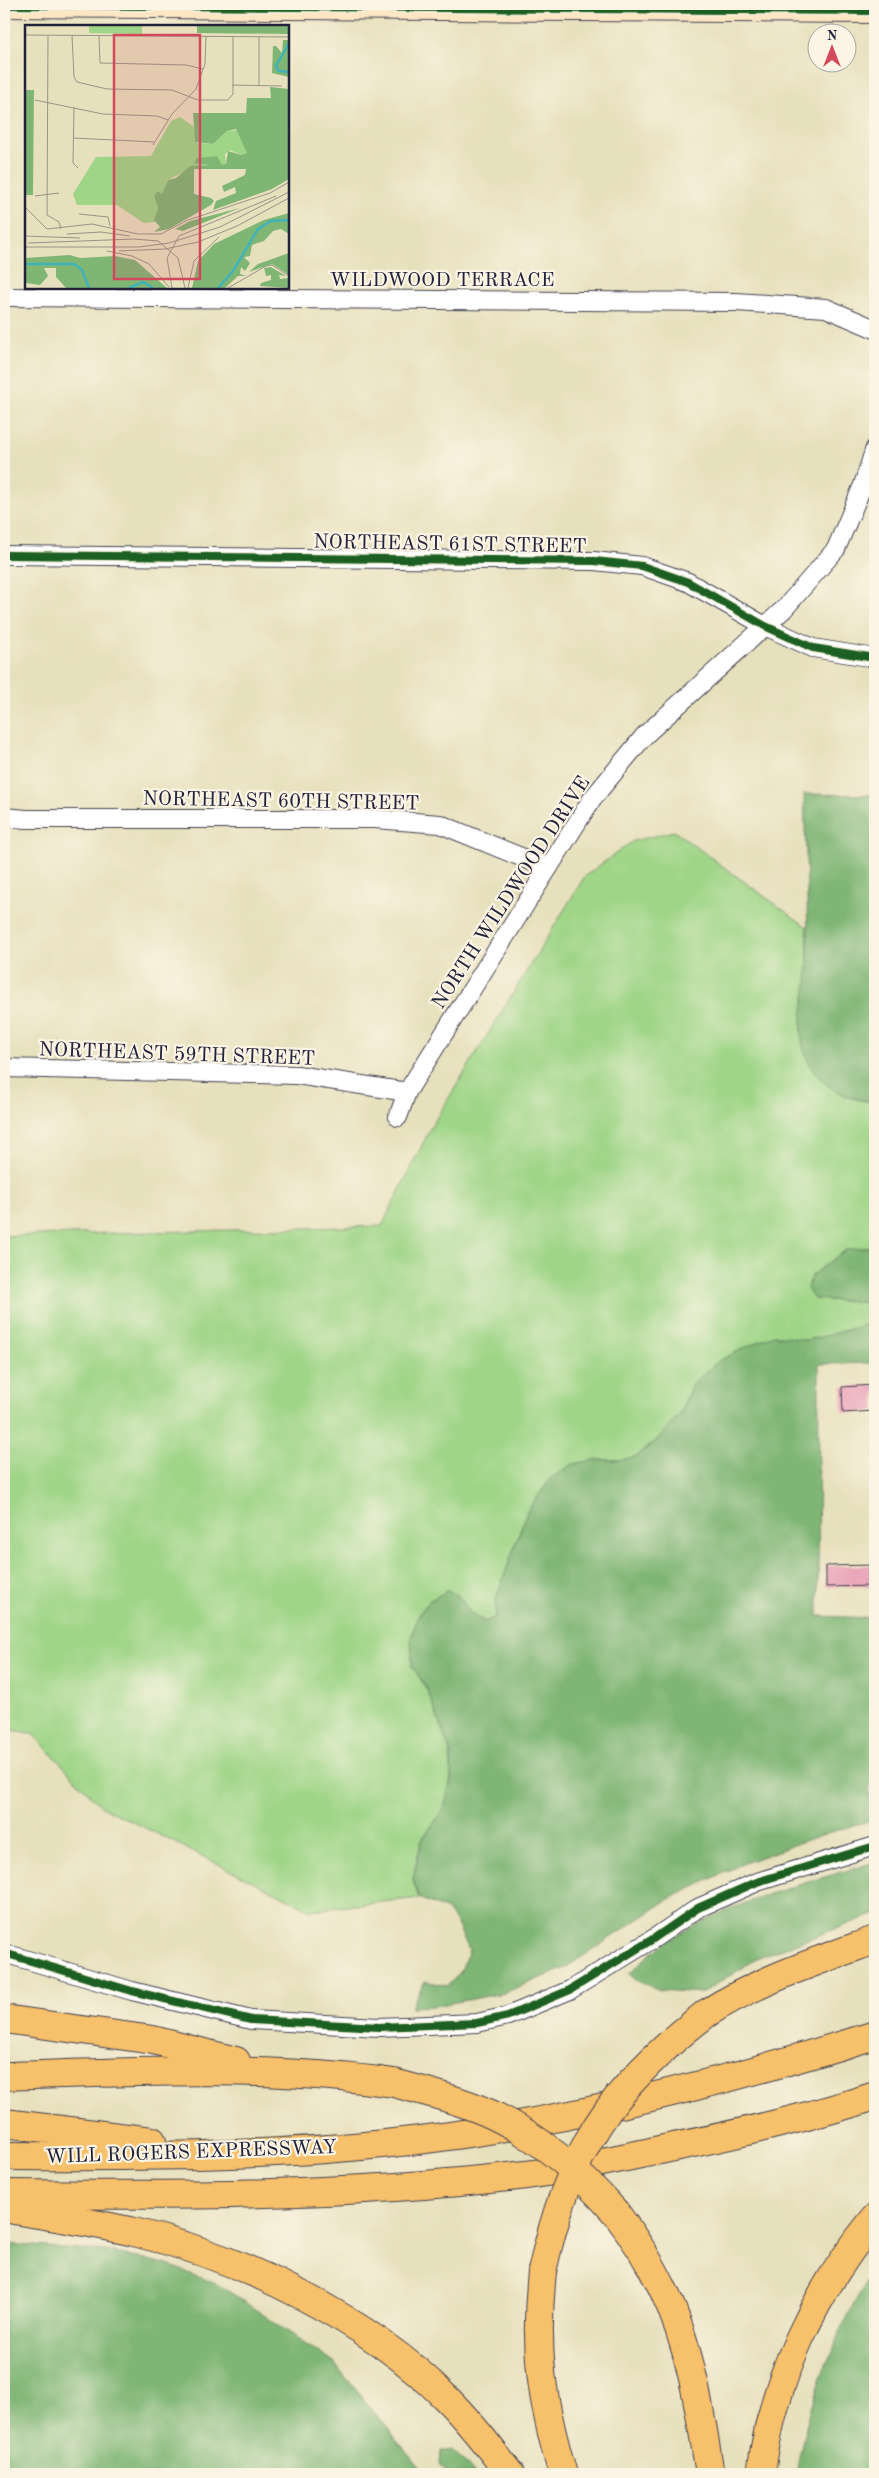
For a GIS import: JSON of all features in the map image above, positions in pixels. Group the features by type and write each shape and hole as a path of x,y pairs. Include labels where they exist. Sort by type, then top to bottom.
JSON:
{"highway":[{"path":"563,2474 545,2408 540,2374 537,2342 542,2272 551,2229 562,2197 578,2159 596,2127 619,2094 640,2071 668,2043 707,2013 759,1984 875,1940"},
{"path":"4,2019 154,2040 274,2070"},
{"name":"WILL ROGERS EXPRESSWAY","path":"4,2156 260,2154 455,2135 568,2116 744,2074 875,2035"},
{"path":"4,2076 274,2070 338,2075 394,2083 476,2107 508,2123 562,2159 588,2182 616,2214 652,2267 678,2326 698,2400 710,2474"},
{"name":"WILL ROGERS EXPRESSWAY","path":"4,2194 257,2195 390,2188 526,2174 610,2161 703,2141 802,2117 875,2096"},
{"path":"4,2123 260,2154"},
{"path":"4,2208 134,2232 192,2250 287,2288 358,2328 407,2363 446,2398 510,2474"},
{"path":"761,2474 770,2424 780,2385 802,2334 819,2299 875,2218"}],"main road":[{"path":"4,6 838,7 875,11"}],"street":[{"name":"WILDWOOD TERRACE","path":"4,297 736,302 826,308 875,329"},
{"name":"NORTH WILDWOOD DRIVE","path":"398,1117 408,1092 592,799 646,735 784,609 836,549 864,484 875,448"},
{"name":"NORTHEAST 61ST STREET","path":"4,555 594,561 642,566 688,582 765,626 813,648 875,658"},
{"name":"NORTHEAST 60TH STREET","path":"4,817 26,819 375,819 440,824 548,868"},
{"name":"NORTHEAST 59TH STREET","path":"4,1068 298,1075 408,1092"},
{"path":"4,1953 132,1991 251,2020 378,2027 477,2023 508,2016 570,1990 707,1904 757,1882 875,1846"}],"green space":[{"path":"804,794 875,795 875,1103 852,1097 832,1088 817,1075 805,1053 802,1022 808,970"},
{"path":"674,831 807,927 808,972 846,1097 875,1103 875,1246 846,1250 812,1275 814,1299 875,1303 875,1322 806,1340 774,1335 692,1384 680,1414 658,1439 637,1456 623,1460 595,1460 551,1478 527,1512 496,1599 496,1617 485,1622 471,1614 458,1595 447,1591 429,1601 419,1614 412,1666 432,1699 440,1717 450,1754 451,1773 449,1791 443,1810 425,1834 414,1871 413,1880 419,1898 311,1910 101,1806 32,1733 4,1729 4,1236 382,1226 431,1127 585,876 633,841"},
{"path":"875,1246 875,1303 814,1299 807,1289 812,1275 846,1250"},
{"path":"875,1322 875,1363 819,1364 818,1616 875,1618 875,1781 869,1789 871,1798 875,1803 875,1819 821,1835 742,1864 669,1899 565,1968 504,1993 434,2006 411,2007 425,1981 448,1986 461,1971 469,1950 457,1924 447,1910 419,1898 413,1879 422,1840 443,1811 451,1780 451,1754 426,1687 412,1666 411,1637 419,1614 429,1601 447,1591 458,1595 471,1614 485,1622 496,1617 496,1599 527,1512 551,1478 573,1464 595,1460 623,1460 637,1456 658,1439 680,1414 692,1384 717,1362 774,1335 806,1340"},
{"path":"875,1862 875,1914 756,1959 702,1993 660,1990 636,1980 629,1974 653,1952 681,1933 712,1917 744,1903"},
{"path":"4,2244 107,2251 166,2264 221,2286 334,2363 425,2474 4,2474"},
{"path":"875,2267 875,2474 796,2474 808,2419 825,2367 848,2316"},
{"path":"453,2449 475,2474 448,2474 440,2465 441,2451"}],"building":[{"path":"875,1385 875,1411 843,1413 842,1387"},
{"path":"873,1565 873,1586 826,1587 826,1566"}],"cycle path":[{"path":"4,5 875,11"},
{"path":"4,555 594,561 642,566 688,582 765,626 813,648 875,658"},
{"path":"4,1953 132,1991 251,2020 379,2027 477,2023 508,2016 570,1990 653,1939 698,1908 757,1882 875,1846"}]}
